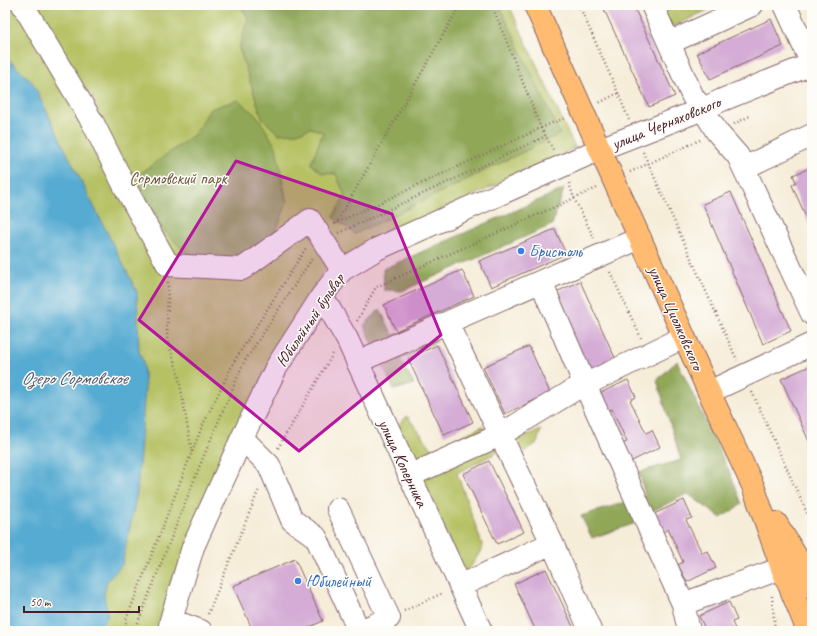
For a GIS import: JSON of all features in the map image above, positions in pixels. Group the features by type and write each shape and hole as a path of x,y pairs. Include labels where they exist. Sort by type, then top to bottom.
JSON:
{"main road":[{"name":"улица Черняховского","path":"535,5 600,149"},
{"name":"улица Циолковского","path":"600,149 684,337 753,486 782,568 808,631"},
{"name":"улица Циолковского","path":"753,486 799,560 812,587"}],"street":[{"path":"23,5 93,123 126,189 168,265 242,269 310,220 342,270"},
{"path":"652,5 693,97 703,109 717,132 738,156 811,308"},
{"path":"669,42 752,5"},
{"path":"785,5 812,64"},
{"name":"улица Черняховского","path":"600,149 703,109 812,64"},
{"path":"744,168 812,135"},
{"name":"Юбилейный бульвар","path":"170,625 193,547 242,438 276,368 322,296 342,270 377,249 600,149"},
{"path":"357,362 640,238"},
{"path":"541,282 585,385 683,604 688,631"},
{"name":"улица Коперника","path":"322,296 347,339 481,631"},
{"path":"447,323 552,543 590,630"},
{"path":"409,476 500,435 574,390 684,337"},
{"path":"709,392 812,344"},
{"path":"242,438 269,465 292,520 316,537 360,631 389,618 338,509"},
{"path":"460,586 552,543"},
{"path":"683,604 782,568"},
{"path":"170,625 201,631"}],"path":[{"path":"336,224 460,5"},
{"path":"492,5 541,128 562,166 574,198 649,354"},
{"path":"579,5 618,93 583,112"},
{"path":"635,135 812,524"},
{"path":"168,265 167,338 178,374 192,453"},
{"path":"389,618 460,586"},
{"path":"772,595 775,631"}],"highlighted area":[{"path":"236,161 392,214 441,335 299,451 139,320"}],"green space":[{"name":"Сормовский парк","path":"5,5 509,5 575,148 368,245 324,271 276,351 159,631 5,631"},
{"path":"240,5 499,5 560,134 355,234 333,217 345,196 336,174 322,173 311,164 323,132 311,128 297,133 278,134 262,118 239,48 248,18"},
{"path":"659,5 714,5 714,7 670,28"},
{"path":"238,100 258,117 276,147 287,203 272,241 231,265 197,263 163,230 140,188 141,173 195,134 210,109"},
{"path":"564,189 552,225 402,291 384,290 383,269"},
{"path":"380,309 393,335 408,331 437,341 400,359 414,384 394,390 364,325"},
{"path":"677,361 730,473 742,504 721,518 688,494 650,512 639,522 592,538 581,516 645,496 639,472 681,460 657,380"},
{"path":"407,416 433,450 483,426 498,452 457,473 483,547 465,576 398,426"},
{"path":"541,430 537,443 525,451 521,467 514,440"}],"water":[{"name":"Озеро Сормовское","path":"5,56 33,83 137,292 139,351 143,361 145,387 137,493 122,565 107,581 104,595 108,616 98,631 5,631"}],"building":[{"path":"602,5 633,5 675,96 649,107"},
{"path":"771,19 783,46 710,79 697,53"},
{"path":"812,167 812,231 792,185 796,182 793,175"},
{"path":"731,192 791,331 763,344 703,204"},
{"path":"555,229 566,254 491,287 479,261"},
{"path":"462,270 474,296 396,331 384,305"},
{"path":"580,281 616,360 587,373 552,294"},
{"path":"437,345 473,422 444,435 408,359"},
{"path":"529,346 550,393 505,414 483,367"},
{"path":"812,365 812,448 781,379"},
{"path":"628,380 636,397 630,400 646,433 652,430 660,447 630,462 622,444 627,442 612,409 606,411 598,394"},
{"path":"489,461 524,532 497,544 463,474"},
{"path":"684,500 692,518 686,520 702,553 708,551 716,568 687,582 678,565 683,562 668,529 663,532 654,514"},
{"path":"295,559 323,621 301,631 253,631 233,586"},
{"path":"546,569 575,631 536,631 514,584"},
{"path":"729,602 737,620 732,622 736,631 706,631 699,616"}],"place":[{"name":"Бристоль","path":"521,251"},
{"name":"Юбилейный","path":"298,581"}]}
